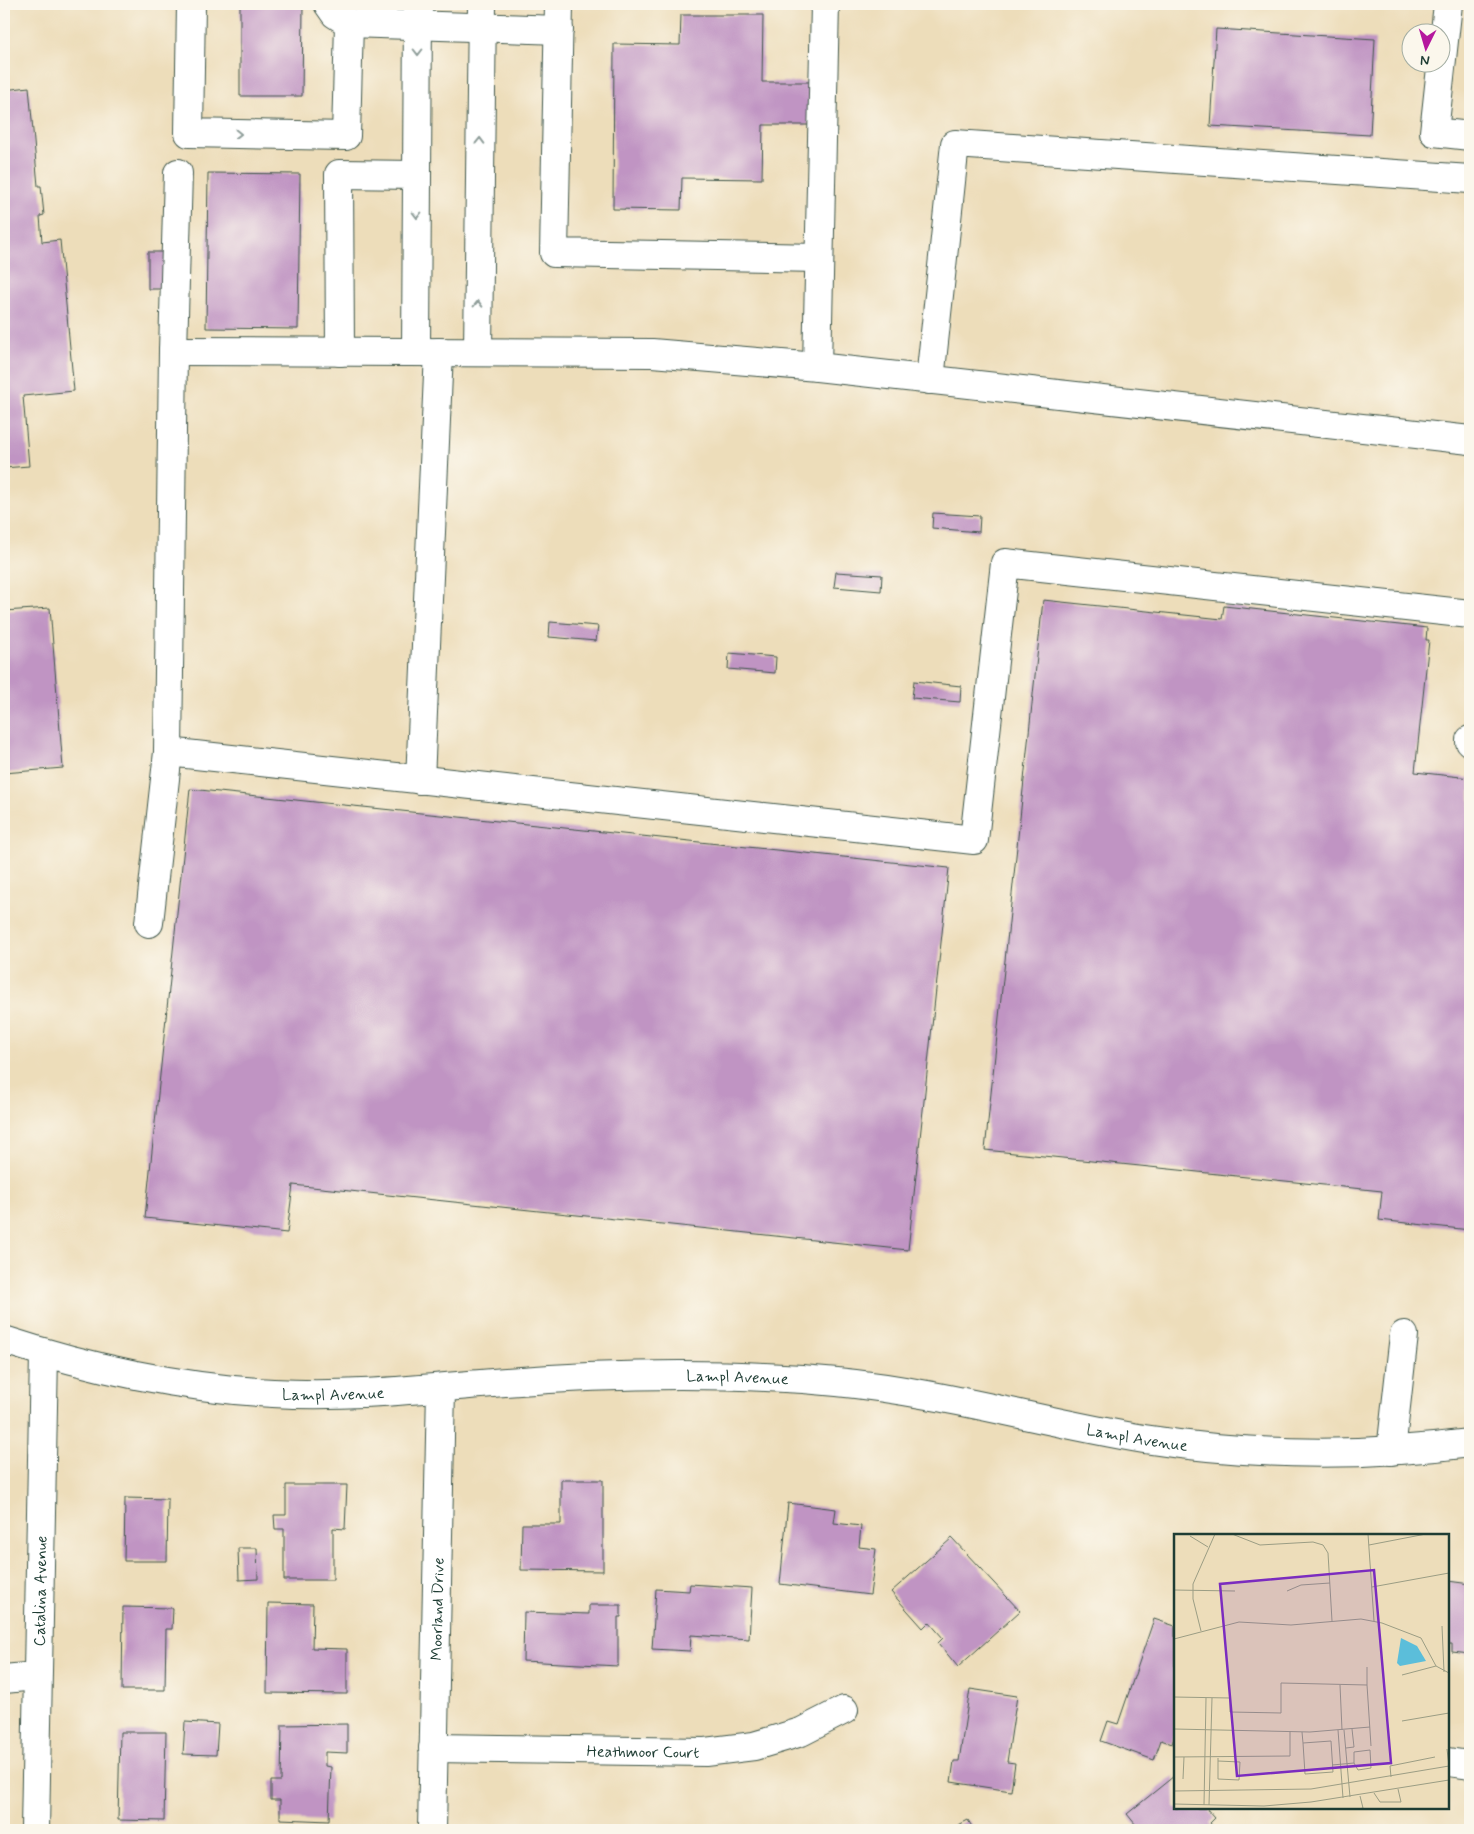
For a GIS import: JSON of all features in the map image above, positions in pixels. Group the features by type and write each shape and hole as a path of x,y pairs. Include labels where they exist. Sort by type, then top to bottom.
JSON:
{"street":[{"path":"191,4 189,133 346,136 349,24"},
{"path":"328,4 335,14 349,24 418,15 559,17 554,253 819,258"},
{"path":"817,368 825,4"},
{"path":"1448,4 1434,132 1470,136"},
{"path":"418,15 417,175 427,352 420,780"},
{"path":"478,352 482,16"},
{"path":"930,380 955,144 1470,179"},
{"path":"149,923 168,752 173,351 178,173"},
{"path":"340,352 339,174 417,175"},
{"path":"173,351 652,353 930,380 1470,440"},
{"path":"168,752 974,840 1005,563 1470,614"},
{"path":"1391,1451 1404,1335"},
{"name":"Lampl Avenue","path":"4,1340 44,1354 166,1380 272,1393 362,1394 593,1376 729,1376 838,1382 946,1398 1146,1439 1252,1452 1324,1454 1391,1451 1470,1443"},
{"name":"Catalina Avenue","path":"34,1830 44,1354"},
{"name":"Moorland Drive","path":"432,1830 441,1388"},
{"path":"4,1679 36,1676"},
{"name":"Heathmoor Court","path":"433,1748 705,1752 763,1743 801,1732 844,1710"},
{"path":"1449,1762 1470,1765"}],"building":[{"path":"240,5 303,5 302,96 240,96"},
{"path":"681,15 763,15 762,82 810,82 809,125 763,125 762,179 682,178 681,210 613,209 614,44 680,45"},
{"path":"1216,29 1375,39 1370,135 1210,126"},
{"path":"29,87 38,186 41,186 44,215 40,216 42,242 60,240 74,391 23,396 29,466 4,468 4,90"},
{"path":"208,173 300,174 298,329 206,328"},
{"path":"148,252 167,252 166,289 148,289"},
{"path":"933,513 980,516 979,532 932,528"},
{"path":"836,572 882,575 881,591 834,587"},
{"path":"1043,600 1222,619 1224,606 1427,628 1426,640 1429,640 1415,772 1470,778 1470,1230 1379,1220 1382,1191 985,1150"},
{"path":"50,608 63,768 4,773 4,611"},
{"path":"550,622 598,626 596,641 549,637"},
{"path":"729,653 776,657 775,673 728,669"},
{"path":"914,681 961,686 960,702 912,698"},
{"path":"190,789 949,868 908,1250 293,1185 287,1233 145,1218"},
{"path":"561,1480 603,1480 603,1571 521,1570 522,1524 561,1524"},
{"path":"286,1485 347,1485 345,1529 333,1528 333,1580 284,1580 284,1529 275,1529 274,1515 286,1515"},
{"path":"125,1498 168,1499 167,1561 124,1561"},
{"path":"788,1503 836,1509 834,1523 861,1526 859,1547 876,1549 870,1595 780,1584"},
{"path":"952,1538 1020,1611 958,1667 938,1643 943,1638 929,1622 923,1628 891,1592"},
{"path":"238,1548 257,1548 258,1579 239,1580"},
{"path":"1449,1581 1470,1584 1470,1654 1452,1652 1452,1644 1449,1644"},
{"path":"690,1584 752,1588 749,1639 691,1635 690,1651 652,1649 656,1589 689,1591"},
{"path":"268,1603 313,1604 312,1648 347,1649 347,1694 267,1693"},
{"path":"589,1605 621,1605 621,1617 618,1617 618,1666 523,1661 524,1612 589,1614"},
{"path":"123,1607 173,1608 172,1629 166,1629 165,1690 122,1690"},
{"path":"1154,1619 1174,1626 1174,1737 1172,1744 1161,1740 1154,1760 1101,1741 1108,1721 1118,1724"},
{"path":"970,1689 1017,1696 1007,1762 1015,1763 1011,1791 951,1782 954,1761 959,1761"},
{"path":"185,1722 218,1724 216,1755 183,1754"},
{"path":"347,1724 347,1753 325,1752 325,1766 331,1767 329,1821 280,1819 280,1800 271,1800 271,1781 281,1781 282,1725"},
{"path":"120,1732 166,1732 164,1821 118,1820"},
{"path":"1174,1776 1174,1809 1207,1809 1215,1818 1210,1823 1216,1830 1140,1830 1127,1814"},
{"path":"968,1820 974,1830 949,1830"}]}
